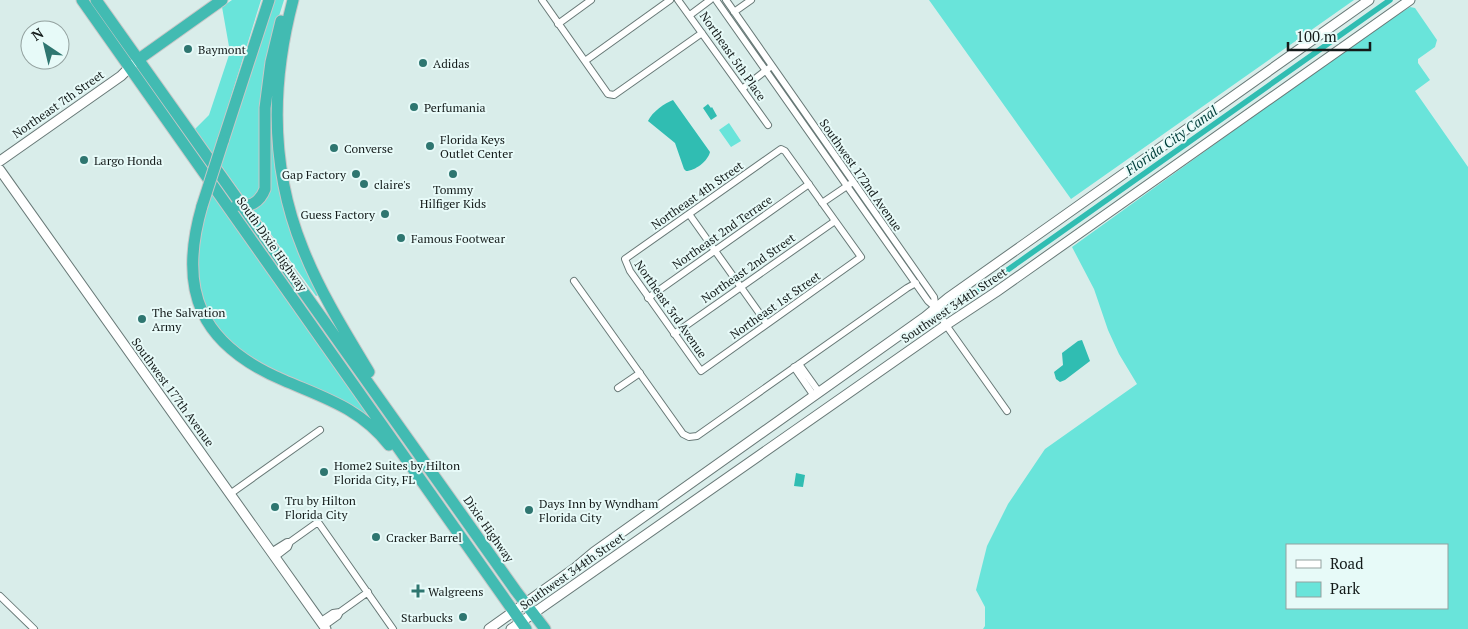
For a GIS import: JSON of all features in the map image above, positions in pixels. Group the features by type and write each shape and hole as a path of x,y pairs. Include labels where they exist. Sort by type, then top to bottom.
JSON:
{"highway":[{"name":"South Dixie Highway","path":"82,0 134,63 243,206 377,395"},
{"name":"South Dixie Highway","path":"96,0 128,43 134,63 217,189 439,504"},
{"path":"134,63 222,0"},
{"path":"269,0 197,225 192,252 193,284 201,310 217,336 232,351 252,365 342,405 360,416 380,434 427,494 439,504 524,625"},
{"path":"217,189 231,202 243,206 257,202 265,189 263,141 266,92 274,47 288,0"},
{"path":"294,0 281,55 277,103 278,150 285,190 293,220 307,258 326,298 375,382 377,395"},
{"path":"128,43 144,47 163,41"},
{"name":"Dixie Highway","path":"377,395 545,629"}],"main road":[{"name":"Southwest 344th Street","path":"489,629 948,298 1369,0"},
{"name":"Southwest 344th Street","path":"511,629 524,625 534,613 996,292 1410,0"},
{"name":"Northeast 7th Street","path":"0,161 121,76 134,63"},
{"name":"Southwest 177th Avenue","path":"0,170 324,625"},
{"path":"690,483 700,496"}],"street":[{"path":"542,0 608,94 614,95 702,32"},
{"path":"558,24 591,0"},
{"path":"585,61 670,0"},
{"name":"Northeast 5th Place","path":"678,0 768,125"},
{"path":"690,15 710,0"},
{"name":"Southwest 172nd Avenue","path":"716,0 766,71 934,297 936,308"},
{"name":"Southwest 172nd Avenue","path":"726,0 772,65 928,301 936,308 1007,411"},
{"path":"734,12 751,0"},
{"path":"742,89 772,65"},
{"name":"Northeast 4th Street","path":"625,260 782,149 809,184"},
{"path":"809,184 835,220"},
{"name":"Northeast 2nd Terrace","path":"648,298 809,184"},
{"path":"822,203 850,184"},
{"path":"689,214 767,324"},
{"name":"Northeast 1st Street","path":"701,371 861,257 835,220"},
{"name":"Northeast 2nd Street","path":"674,334 835,220"},
{"name":"Northeast 3rd Avenue","path":"625,260 630,272 701,371"},
{"path":"574,282 683,434 693,437 906,288 916,283"},
{"path":"797,366 817,394"},
{"path":"618,388 640,373"},
{"path":"230,494 320,430"},
{"path":"273,554 287,542 290,542 318,522 393,629"},
{"path":"324,625 333,613 340,612 368,592"},
{"path":"0,596 34,629"}],"green space":[{"path":"232,0 261,0 213,155 194,130 209,115 230,52 222,7"},
{"path":"274,0 284,0 279,16 262,189 248,203 220,164"},
{"path":"929,0 1354,0 1071,199"},
{"path":"1410,7 1415,8 1437,40 1435,47 1418,59 1418,63 1430,80 1415,91 1468,167 1468,629 983,629 985,626 985,607 976,590 987,546 1008,504 1045,449 1137,384 1119,354 1108,330 1094,289 1072,247 1372,31"},
{"path":"273,93 274,147 311,279 318,295 316,296 252,208 258,205 268,117"},
{"path":"729,123 741,141 731,147 719,130"},
{"path":"211,191 377,422 281,377 228,344 201,301 196,252"}],"shaded area":[{"path":"673,100 710,152 704,162 690,171 684,169 675,143 648,121 659,108"},
{"path":"708,104 717,116 711,120 703,108"},
{"path":"1082,340 1090,361 1060,382 1056,379 1054,372 1063,365 1062,353"},
{"path":"796,473 805,475 803,487 794,486"}],"waterway":[{"name":"Florida City Canal","path":"965,300 1390,0"}],"place":[{"name":"Baymont","path":"188,49"},
{"name":"Adidas","path":"423,63"},
{"name":"Perfumania","path":"414,107"},
{"name":"Florida Keys Outlet Center","path":"430,146"},
{"name":"Converse","path":"334,148"},
{"name":"Largo Honda","path":"84,160"},
{"name":"Gap Factory","path":"356,174"},
{"name":"Tommy Hilfiger Kids","path":"453,174"},
{"name":"claire's","path":"364,184"},
{"name":"Guess Factory","path":"385,214"},
{"name":"Famous Footwear","path":"401,238"},
{"name":"The Salvation Army","path":"142,319"},
{"name":"Home2 Suites by Hilton Florida City, FL","path":"324,472"},
{"name":"Tru by Hilton Florida City","path":"275,507"},
{"name":"Days Inn by Wyndham Florida City","path":"529,510"},
{"name":"Cracker Barrel","path":"376,537"},
{"name":"Walgreens","path":"418,591"},
{"name":"Starbucks","path":"463,617"}]}
